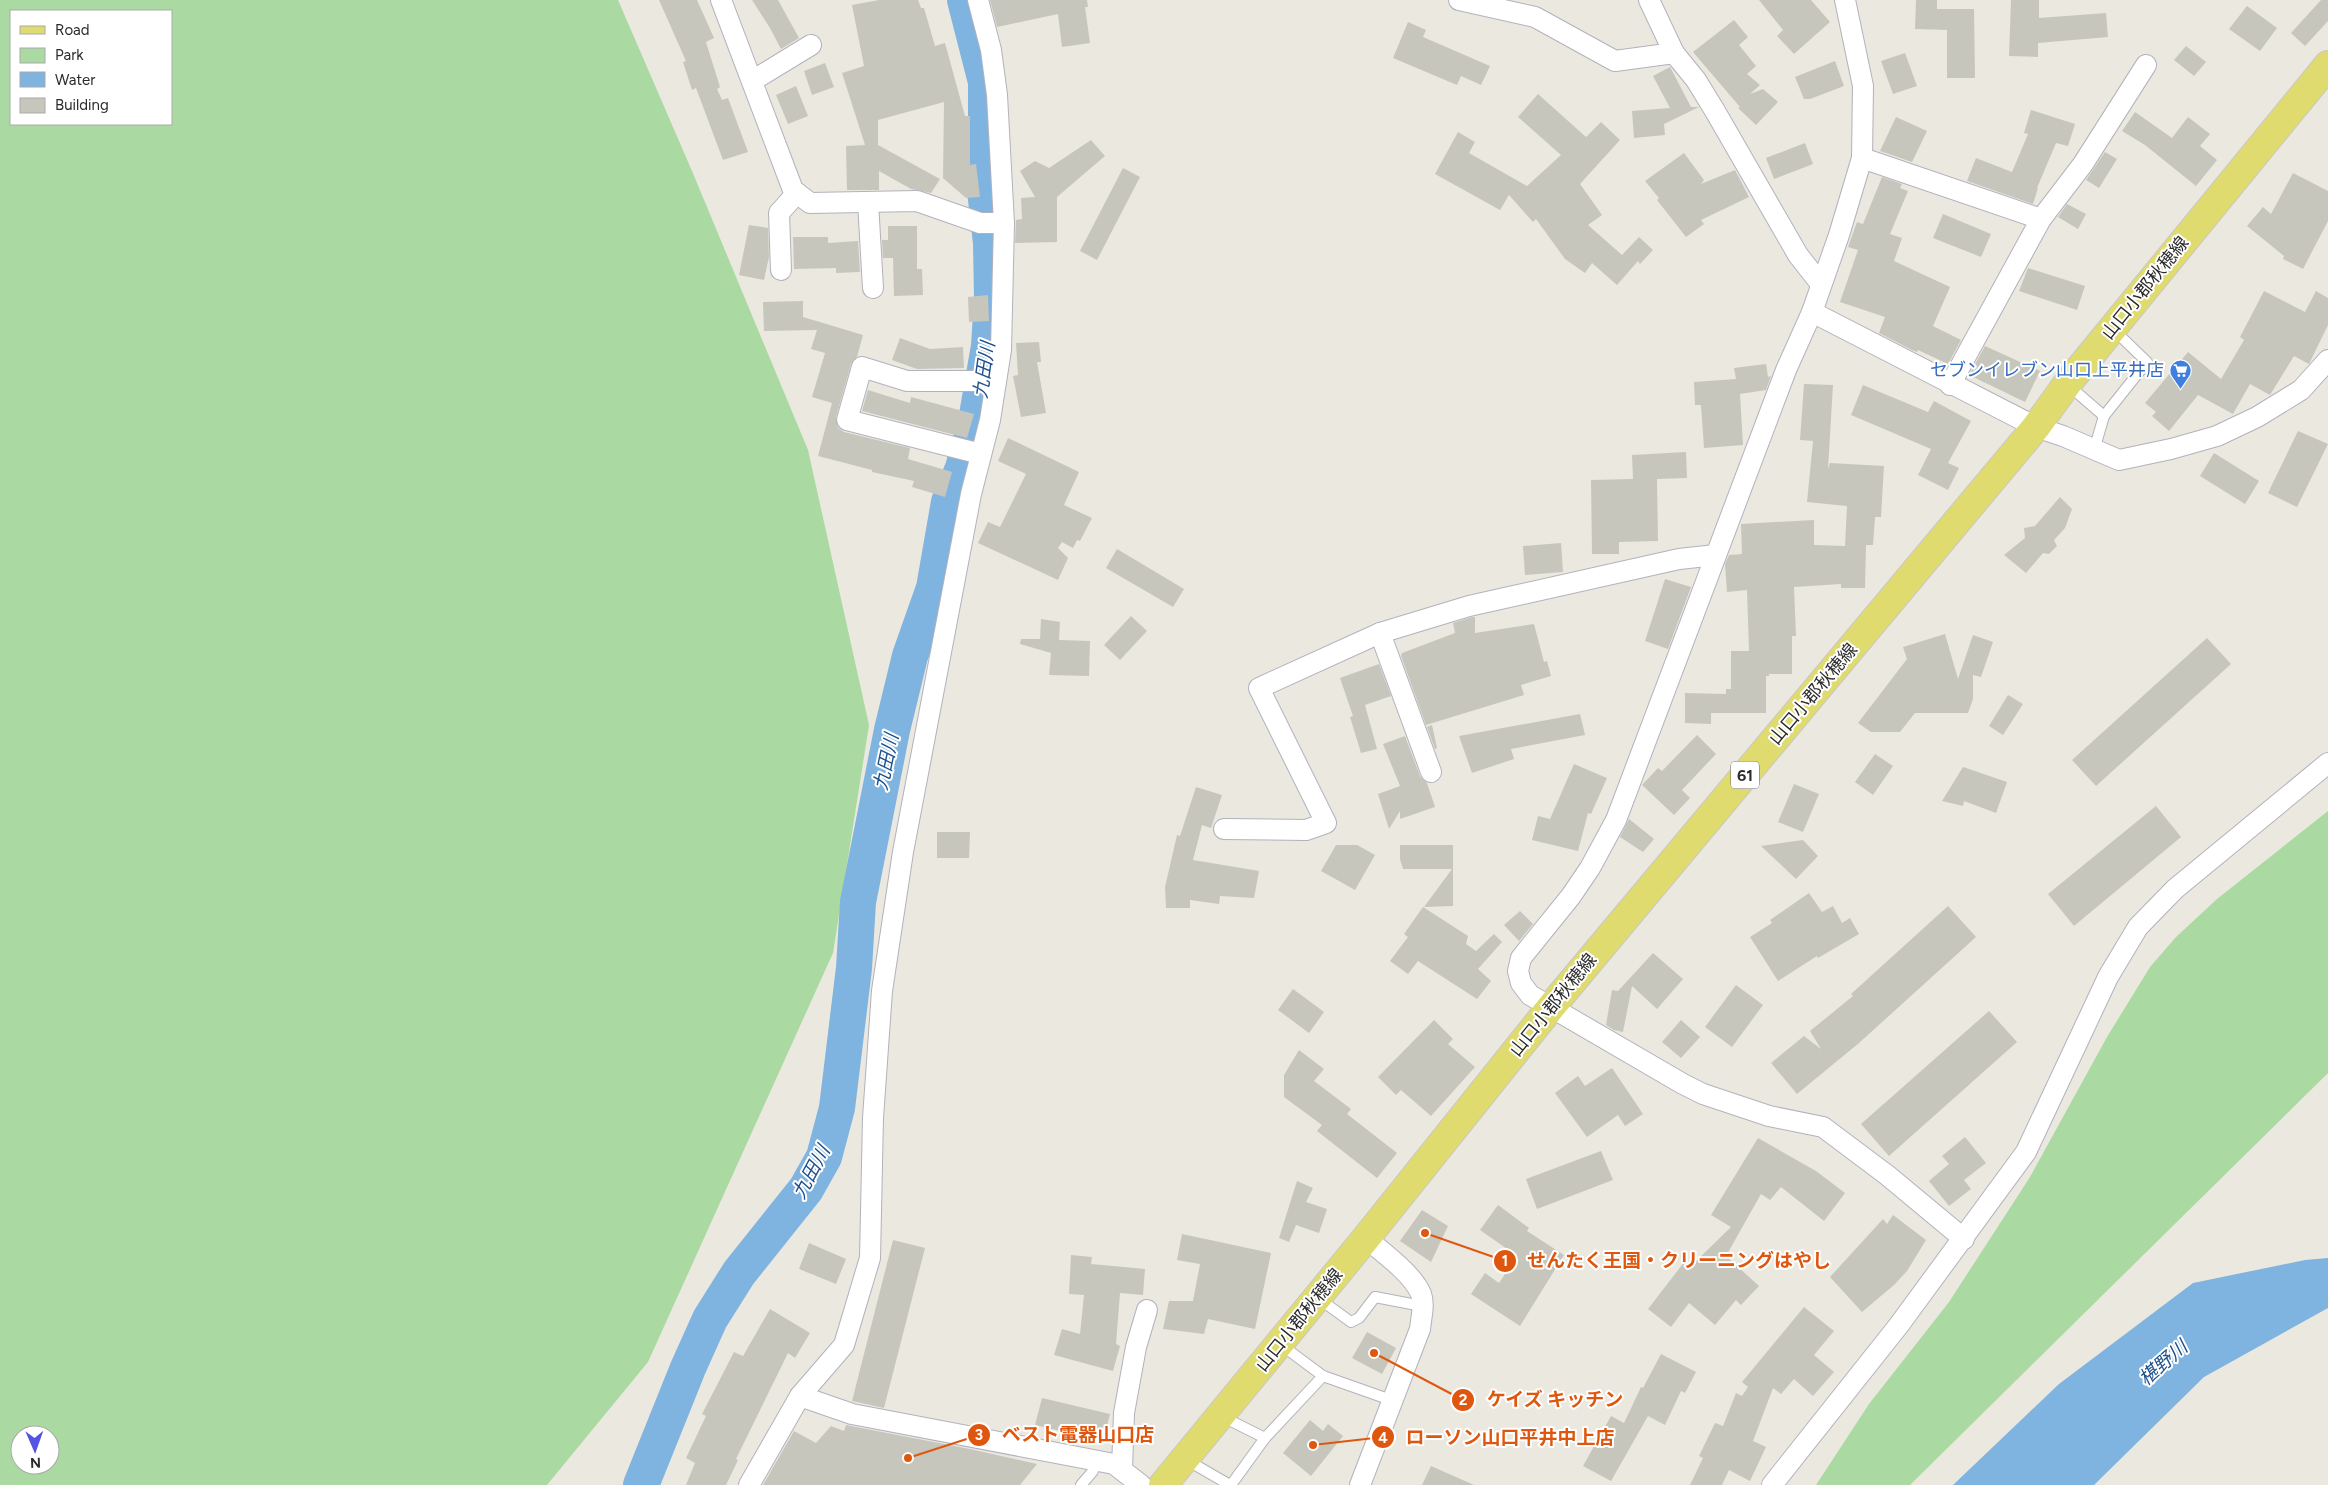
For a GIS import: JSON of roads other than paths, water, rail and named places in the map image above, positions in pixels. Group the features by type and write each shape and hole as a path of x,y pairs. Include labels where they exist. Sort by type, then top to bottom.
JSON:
{"main road":[{"name":"山口小郡秋穂線","path":"1163,1485 1280,1344 1551,1007 2036,427 2067,384 2112,328 2328,65"}],"street":[{"path":"721,0 793,190 810,203 917,201 994,223"},
{"path":"749,1485 800,1396 844,1345 870,1258 873,1118 882,991 903,852 971,494 974,452 987,381 1002,350 994,223 997,95 991,50 978,0"},
{"path":"1459,0 1535,17 1615,60 1674,53"},
{"path":"1649,0 1674,53 1696,80 1798,255 1820,283"},
{"path":"1845,0 1863,86 1862,158 1838,235 1820,283 1812,312 1786,370 1616,820 1586,875 1521,958 1518,972 1521,983 1530,995 1703,1094 1769,1116 1823,1127 1887,1175 1964,1239"},
{"path":"752,81 811,45"},
{"path":"1950,385 2041,219 2082,164 2146,66"},
{"path":"1862,158 2041,219"},
{"path":"781,270 779,213 797,193"},
{"path":"868,202 873,288"},
{"path":"1812,312 1950,385 2036,427 2063,436 2119,460 2217,436 2258,417 2301,390 2328,360"},
{"path":"974,452 846,420 862,367 907,381 987,381"},
{"path":"1224,829 1306,830 1326,823 1259,688 1380,633 1470,606 1679,559 1716,555"},
{"path":"1380,633 1431,772"},
{"path":"1772,1485 1899,1326 2026,1152 2108,977 2138,927 2175,889 2328,763"},
{"path":"1360,1485 1391,1400 1420,1329 1422,1306 1422,1295 1413,1281 1366,1238"},
{"path":"1122,1469 1124,1413 1136,1348 1148,1310"},
{"path":"800,1396 852,1414 1114,1464 1141,1485"}],"lane":[{"path":"2094,450 2104,416 2148,362 2112,328"},
{"path":"2067,384 2104,416"},
{"path":"1318,1297 1351,1322 1359,1318 1375,1297 1422,1306"},
{"path":"1280,1344 1323,1376 1391,1400"},
{"path":"1185,1459 1230,1485 1265,1438 1323,1376"},
{"path":"1220,1416 1265,1438"},
{"path":"1081,1485 1093,1471"}],"water":[{"name":"椹野川","path":"2328,1258 2328,1308 2204,1377 2094,1485 1953,1485 2059,1384 2193,1283 2305,1260"}],"waterway":[{"name":"九田川","path":"641,1485 688,1368 710,1319 739,1273 806,1189 824,1157 837,1108 854,968 858,902 892,730 910,656 934,588 949,502 963,468 976,421 989,346 992,298 991,243 981,156 986,117 986,82 965,0"}],"place":[{"name":"セブンイレブン山口上平井店","path":"2180,389"},
{"name":"せんたく王国・クリーニングはやし","path":"1425,1233"},
{"name":"ケイズ キッチン","path":"1374,1353"},
{"name":"ローソン山口平井中上店","path":"1313,1445"},
{"name":"ベスト電器山口店","path":"908,1458"}]}
